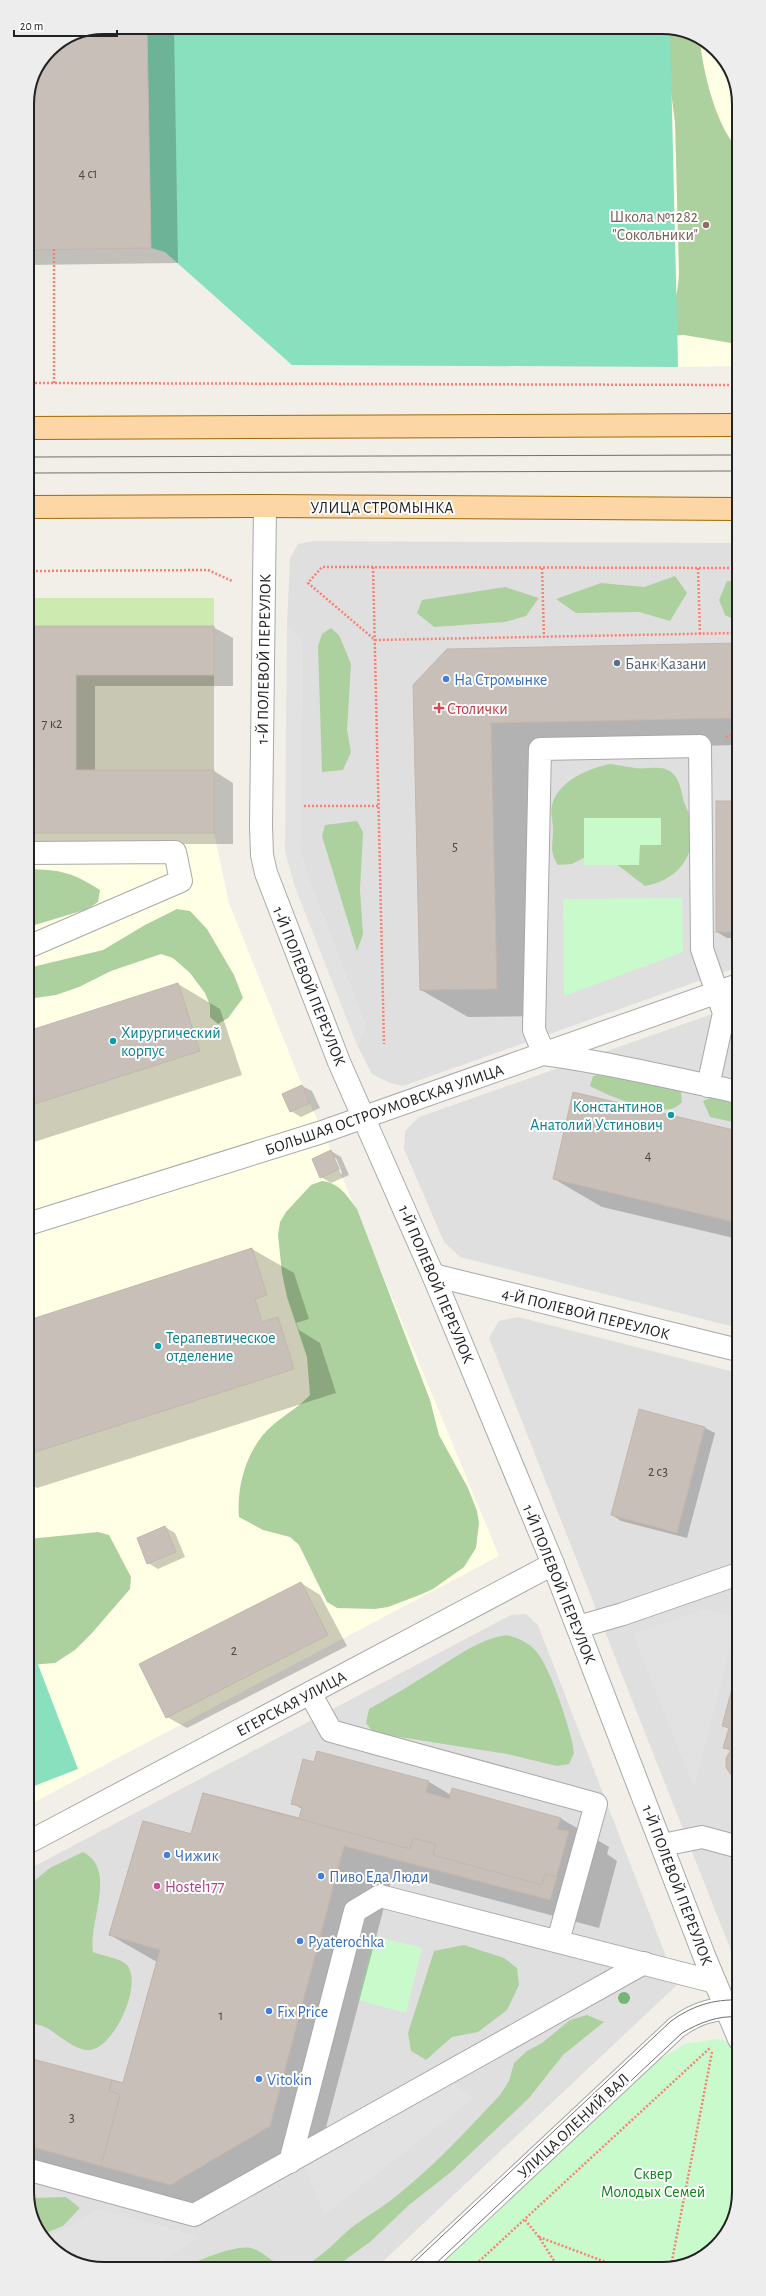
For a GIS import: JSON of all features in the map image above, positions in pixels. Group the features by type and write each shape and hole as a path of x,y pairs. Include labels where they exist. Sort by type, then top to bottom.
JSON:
{"main road":[{"path":"34,428 732,425"},
{"name":"УЛИЦА СТРОМЫНКА","path":"34,507 265,506 732,509"}],"street":[{"name":"1-Й ПОЛЕВОЙ ПЕРЕУЛОК","path":"265,506 262,855 273,895 339,1062 365,1117 433,1275 553,1564 715,1982 732,2008"},
{"path":"708,1086 728,988 702,949 700,746 540,749 534,1030 544,1054 592,1060 708,1086 732,1091"},
{"path":"34,853 175,852 181,881 34,944"},
{"name":"БОЛЬШАЯ ОСТРОУМОВСКАЯ УЛИЦА","path":"34,1222 365,1117 728,988"},
{"name":"4-Й ПОЛЕВОЙ ПЕРЕУЛОК","path":"433,1275 732,1349"},
{"name":"ЕГЕРСКАЯ УЛИЦА","path":"34,1839 553,1564"},
{"path":"578,1626 623,1614 732,1576"},
{"path":"310,1693 331,1732 596,1804 558,1941"},
{"path":"663,1845 702,1837 732,1846"},
{"path":"290,2162 356,1911 380,1896 715,1982"},
{"path":"34,2171 194,2215 644,1963"},
{"name":"УЛИЦА ОЛЕНИЙ ВАЛ","path":"426,2262 677,2027 693,2016 711,2009 732,2009"}],"path":[{"path":"54,250 54,382"},
{"path":"34,383 732,385"},
{"path":"373,567 384,1044"},
{"path":"732,568 322,568 308,583 375,640 732,633"},
{"path":"542,568 544,637"},
{"path":"698,568 700,634"},
{"path":"34,571 208,570 232,581"},
{"path":"304,806 378,806"},
{"path":"479,2262 713,2046 672,2261"},
{"path":"524,2220 540,2237 555,2262"},
{"path":"540,2237 606,2262"}],"shaded area":[{"name":"Школа №1282 \"Сокольники\"","path":"670,34 689,39 708,51 718,61 730,86 732,104 732,366 678,367"},
{"path":"313,541 732,543 732,969 403,1086 390,1083 372,1074 357,1045 366,1026 309,881 300,851 302,641 287,625 290,558 298,544"},
{"path":"34,598 214,598 214,833 34,833"},
{"path":"287,625 302,641 300,851 309,881 366,1026 357,1045 295,887 285,852"},
{"path":"34,833 214,833 229,903 302,1085 335,1160 499,1556 34,1802"},
{"path":"732,1007 732,1326 460,1257 444,1242 404,1149 405,1131 419,1117"},
{"path":"518,1317 732,1371 732,1953 489,1338 499,1321"},
{"path":"704,1609 732,1616 732,1641 694,1788 633,1634"},
{"path":"526,1614 538,1625 677,1985 382,2262 99,2262 81,2258 61,2248 51,2238 39,2219 36,2210 34,2192 34,1866 511,1615"},
{"path":"451,2083 474,2098 324,2215 304,2164"},
{"path":"98,2209 201,2237 160,2262 99,2262 90,2261 73,2255 61,2248 50,2237"}],"green space":[{"path":"104,34 670,34 678,367 292,365 165,252 151,248 34,107 35,90 39,77 46,65 54,54 77,39 90,35"},
{"name":"Школа №1282 \"Сокольники\"","path":"667,34 689,39 701,46 707,82 712,98 723,126 732,141 732,343 684,335 652,337 668,315 675,301 679,274 675,122 665,47"},
{"path":"675,576 687,593 670,621 639,612 576,613 556,599 601,583 644,587"},
{"path":"727,581 732,581 732,618 725,615 719,600"},
{"path":"505,587 539,598 526,616 505,622 434,627 417,613 422,600"},
{"path":"34,598 214,598 214,626 34,626"},
{"path":"331,628 339,635 351,664 347,730 351,752 343,770 322,772 318,646 322,634"},
{"path":"610,764 639,768 663,768 671,772 678,782 692,825 691,847 682,866 666,879 645,886 615,863 593,853 572,864 558,865 553,856 551,811 555,797 567,783 575,777 584,772"},
{"path":"584,818 661,818 661,845 640,845 639,865 584,865"},
{"path":"357,821 363,832 360,890 363,934 357,951 322,836 325,825"},
{"path":"34,869 66,873 81,879 100,890 98,902 88,909 34,925"},
{"path":"682,898 683,952 564,996 563,899"},
{"path":"177,909 190,911 207,929 234,975 243,998 228,1018 218,1024 210,1017 210,1005 205,993 190,973 173,958 161,954 111,971 79,987 56,995 34,998 34,967 103,950 145,925"},
{"path":"604,1074 677,1084 681,1092 682,1102 672,1109 663,1110 641,1106 618,1099 590,1086 593,1076"},
{"path":"712,1097 732,1101 732,1122 710,1117 703,1101"},
{"path":"322,1181 334,1184 338,1187 357,1209 430,1400 439,1435 468,1488 477,1511 479,1523 476,1548 464,1567 433,1589 388,1607 375,1609 337,1608 327,1602 299,1545 290,1537 263,1530 239,1517 242,1479 251,1454 257,1443 274,1424 310,1395 307,1357 287,1297 282,1273 278,1235 280,1222 286,1212 311,1185"},
{"path":"98,1532 109,1535 131,1577 130,1589 92,1633 75,1650 55,1663 34,1665 34,1538"},
{"path":"507,1635 530,1645 542,1659 547,1669 562,1707 572,1741 574,1753 569,1764 557,1766 507,1754 374,1733 366,1723 369,1709 477,1644"},
{"path":"34,1654 78,1769 34,1786"},
{"path":"83,1852 93,1860 99,1871 100,1883 94,1926 93,1952 124,1963 127,1965 131,1974 131,1987 123,2016 115,2030 106,2041 96,2048 86,2050 81,2049 47,2028 34,2023 34,1881 50,1868"},
{"path":"374,1936 422,1948 406,2013 358,2000"},
{"path":"464,1945 504,1958 517,1968 519,1985 507,2010 478,2032 452,2037 426,2060 411,2051 408,2033 434,1951"},
{"path":"587,2015 604,2022 563,2055 529,2098 451,2172 409,2205 370,2242 342,2262 310,2262 323,2254 348,2230 395,2197 452,2146 500,2095 509,2081 514,2063 527,2051 542,2043 570,2020"},
{"name":"Сквер Молодых Семей","path":"718,2039 732,2042 732,2192 728,2215 723,2227 712,2242 689,2257 680,2260 662,2262 444,2262 660,2059 685,2044"},
{"path":"66,2197 80,2208 63,2226 47,2232 39,2219 35,2198"},
{"path":"244,2248 251,2248 274,2262 196,2262 226,2251"}],"building":[{"path":"104,34 147,34 151,248 34,250 35,90 39,77 54,54 77,39 90,35"},
{"path":"34,626 214,626 214,675 76,675 76,770 214,770 214,833 34,833"},
{"path":"732,643 732,718 491,723 497,989 420,990 413,685 447,649"},
{"path":"716,801 732,801 732,932 716,932"},
{"name":"Хирургический корпус","path":"178,983 200,1051 34,1104 34,1029"},
{"path":"302,1085 310,1103 290,1112 282,1094"},
{"path":"573,1092 732,1130 732,1222 553,1179"},
{"path":"331,1150 339,1169 320,1178 312,1159"},
{"name":"Терапевтическое отделение","path":"252,1248 267,1295 255,1299 262,1322 278,1317 294,1369 34,1452 34,1318"},
{"path":"639,1409 705,1427 677,1533 611,1515"},
{"path":"165,1526 176,1552 147,1564 137,1538"},
{"path":"301,1582 328,1635 166,1718 139,1664"},
{"path":"732,1689 732,1776 726,1767 726,1758 731,1750 723,1748 729,1728 722,1726"},
{"path":"317,1751 429,1781 426,1792 449,1799 452,1788 561,1818 557,1829 569,1831 550,1900 344,1846 270,2126 170,2185 101,2166 120,2095 109,2091 112,2080 123,2083 160,1950 109,1935 143,1821 191,1834 203,1793 299,1818 302,1807 291,1804 303,1759 314,1762"},
{"path":"203,1793 410,1849 413,1838 436,1844 433,1855 542,1885 545,1874 557,1877 550,1900 344,1846 270,2126 170,2185 34,2147 34,2132 93,2148 96,2137 108,2140 120,2095 109,2091 112,2080 123,2083 160,1950 109,1935 143,1821 191,1834"},
{"path":"34,2059 112,2080 109,2091 120,2095 101,2166 34,2147"}],"tram line":[{"path":"34,457 732,455"},
{"path":"34,473 732,471"},
{"path":"414,2262 671,2021 687,2011 703,2004 732,2000"},
{"path":"437,2262 682,2033 709,2020 732,2017"}],"place":[{"name":"Школа №1282 \"Сокольники\"","path":"706,225"},
{"name":"Банк Казани","path":"617,663"},
{"name":"На Стромынке","path":"446,679"},
{"name":"Столички","path":"439,708"},
{"name":"Хирургический корпус","path":"113,1041"},
{"name":"Константинов Анатолий Устинович","path":"671,1115"},
{"name":"Терапевтическое отделение","path":"158,1346"},
{"name":"Чижик","path":"167,1855"},
{"name":"Пиво Еда Люди","path":"321,1876"},
{"name":"Hostel177","path":"157,1886"},
{"name":"Pyaterochka","path":"300,1941"},
{"name":"Fix Price","path":"269,2011"},
{"name":"Vitokin","path":"259,2079"}]}
